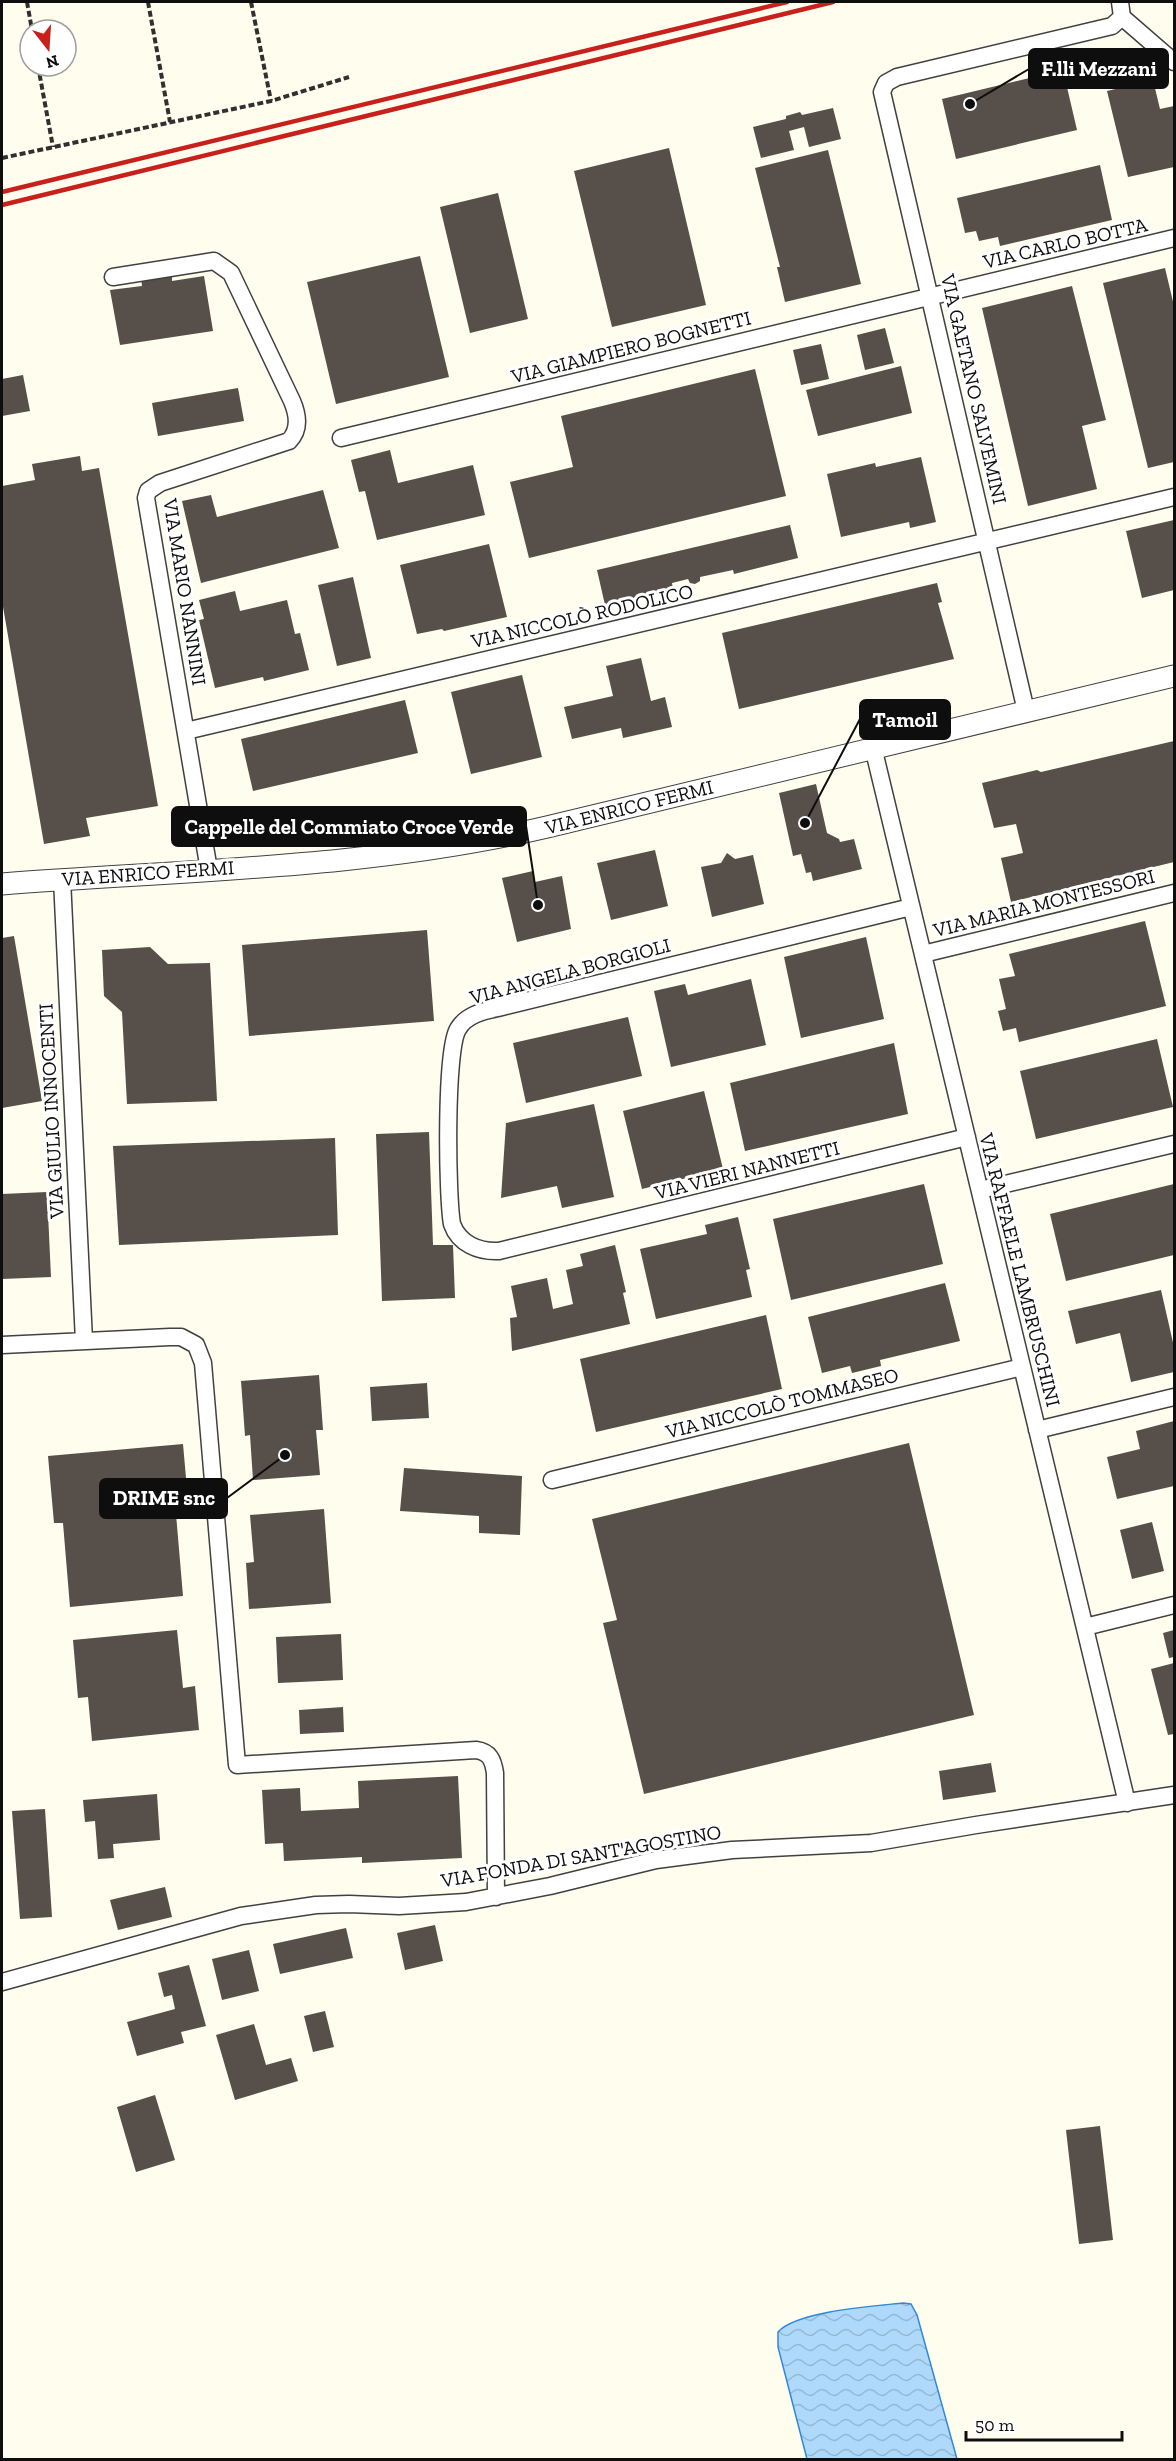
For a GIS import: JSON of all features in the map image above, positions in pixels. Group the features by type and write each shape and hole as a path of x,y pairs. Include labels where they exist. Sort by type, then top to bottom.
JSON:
{"street":[{"path":"1121,9 1174,62"},
{"name":"VIA GAETANO SALVEMINI","path":"1026,711 883,97 884,87 891,79 1112,26 1121,9"},
{"name":"VIA CARLO BOTTA","path":"931,296 1174,238"},
{"name":"VIA MARIO NANNINI","path":"113,277 214,261 231,273 292,401 296,415 296,431 289,441 160,483 148,491 147,510 209,870"},
{"name":"VIA GIAMPIERO BOGNETTI","path":"341,438 931,296"},
{"name":"VIA NICCOLÒ RODOLICO","path":"186,731 1174,497"},
{"name":"VIA ENRICO FERMI","path":"2,884 392,855 464,845 537,830 1174,676"},
{"name":"VIA RAFFAELE LAMBRUSCHINI","path":"873,747 1127,1803"},
{"name":"VIA GIULIO INNOCENTI","path":"62,879 84,1341"},
{"name":"VIA MARIA MONTESSORI","path":"923,954 1174,893"},
{"name":"VIA ANGELA BORGIOLI","path":"537,1243 499,1251 482,1250 461,1239 455,1233 452,1224 450,1065 453,1040 462,1023 469,1017 489,1010 911,907"},
{"name":"VIA VIERI NANNETTI","path":"537,1243 967,1137"},
{"path":"980,1191 1174,1144"},
{"path":"2,1345 181,1337 196,1345 201,1353 237,1765 476,1750 485,1752 491,1758 495,1773 496,1897"},
{"name":"VIA NICCOLÒ TOMMASEO","path":"552,1480 1022,1367"},
{"path":"1037,1430 1174,1397"},
{"path":"1085,1627 1174,1605"},
{"name":"VIA FONDA DI SANT'AGOSTINO","path":"2,1982 242,1916 316,1905 432,1905 496,1897 656,1860 732,1850 871,1843 1174,1795"}],"path":[{"path":"27,2 30,18"},
{"path":"148,2 170,122"},
{"path":"251,2 271,100"},
{"path":"2,158 271,100 349,77"},
{"path":"40,78 53,147"}],"water":[{"path":"903,2303 911,2304 917,2315 957,2459 807,2459 778,2347 778,2332 788,2325 819,2314"}],"building":[{"path":"1063,70 1077,130 956,159 942,99"},
{"path":"1153,80 1160,109 1174,106 1174,167 1128,177 1107,91"},
{"path":"833,108 841,139 809,147 804,127 789,131 794,150 761,158 753,127 786,119 786,116 800,112 802,115"},
{"path":"669,148 706,305 612,327 574,171"},
{"path":"828,150 861,284 785,302 777,267 780,267 755,168"},
{"path":"1100,165 1112,220 1000,246 998,237 979,241 976,231 965,233 957,198"},
{"path":"498,193 528,319 470,333 440,207"},
{"path":"420,256 449,377 336,404 307,282"},
{"path":"1165,268 1174,306 1174,462 1148,468 1103,283"},
{"path":"172,272 172,281 204,276 213,331 120,345 110,290 142,286 141,277"},
{"path":"1072,286 1106,420 1082,426 1097,489 1028,506 982,308"},
{"path":"885,328 894,363 865,370 857,335"},
{"path":"821,344 829,379 801,385 793,350"},
{"path":"901,366 912,413 818,436 806,390"},
{"path":"755,369 786,496 529,558 510,482 573,467 561,416"},
{"path":"23,375 30,411 2,416 2,379"},
{"path":"238,388 244,421 158,436 152,403"},
{"path":"390,450 398,483 473,465 485,515 377,540 365,491 359,492 351,460"},
{"path":"80,456 82,471 99,468 158,806 86,818 90,836 44,844 2,601 2,486 35,480 32,464"},
{"path":"921,457 936,522 910,528 909,522 841,537 827,474 875,463 876,467"},
{"path":"323,490 339,548 201,583 182,501 211,495 217,517"},
{"path":"1174,520 1174,590 1142,598 1126,531"},
{"path":"790,525 798,558 734,574 733,570 700,577 700,581 695,584 690,583 688,579 672,583 673,589 605,605 597,570"},
{"path":"489,544 507,617 444,631 442,629 417,634 400,565"},
{"path":"353,577 371,658 337,666 318,585"},
{"path":"937,583 942,602 938,603 954,659 739,709 722,633"},
{"path":"235,591 240,611 287,600 295,634 300,633 309,670 264,681 263,677 215,688 199,620 204,619 199,600"},
{"path":"641,658 651,701 665,697 672,727 623,738 621,728 572,739 564,707 613,696 606,666"},
{"path":"522,675 542,757 471,774 451,692"},
{"path":"405,700 418,753 253,791 241,739"},
{"path":"1174,741 1174,862 1011,902 1001,858 1023,853 1016,824 994,828 982,783 1037,770 1041,772"},
{"path":"816,784 827,833 839,839 840,842 854,839 862,869 813,881 811,872 806,873 801,854 793,856 779,793"},
{"path":"655,850 668,906 611,920 597,863"},
{"path":"727,853 735,859 753,855 764,904 712,917 701,867 721,863"},
{"path":"533,871 535,882 562,876 571,929 517,942 502,878"},
{"path":"1145,921 1166,1006 1019,1042 1016,1028 1003,1031 998,1011 1006,1009 999,979 1015,976 1009,954"},
{"path":"427,930 434,1021 249,1036 242,945"},
{"path":"14,936 42,1101 2,1108 2,938"},
{"path":"866,937 884,1019 801,1038 784,957"},
{"path":"150,947 168,964 210,963 217,1101 127,1104 122,1012 104,996 102,950"},
{"path":"751,979 766,1045 671,1067 654,991 685,984 688,995"},
{"path":"628,1017 642,1076 526,1103 513,1043"},
{"path":"1157,1039 1173,1107 1036,1139 1020,1071"},
{"path":"894,1043 908,1114 745,1151 730,1083"},
{"path":"704,1091 723,1169 642,1189 623,1111"},
{"path":"594,1104 614,1197 562,1208 557,1186 501,1198 506,1123"},
{"path":"429,1132 433,1245 453,1245 455,1298 382,1301 376,1134"},
{"path":"335,1138 338,1235 119,1245 113,1146"},
{"path":"924,1184 943,1264 791,1300 773,1219"},
{"path":"1174,1184 1174,1255 1066,1281 1050,1214"},
{"path":"47,1192 51,1277 2,1279 2,1194"},
{"path":"738,1217 750,1269 746,1270 752,1297 656,1319 640,1249 707,1234 705,1225"},
{"path":"615,1245 626,1292 623,1293 630,1324 512,1351 510,1318 517,1317 511,1286 547,1278 553,1309 573,1304 566,1270 583,1266 580,1254"},
{"path":"945,1283 960,1341 880,1360 881,1366 852,1373 850,1366 822,1373 808,1317"},
{"path":"1161,1290 1174,1347 1174,1372 1131,1382 1120,1333 1076,1344 1068,1311"},
{"path":"766,1315 782,1389 596,1432 580,1359"},
{"path":"319,1375 323,1430 316,1430 320,1475 253,1480 250,1435 245,1436 241,1381"},
{"path":"427,1383 429,1418 372,1421 370,1387"},
{"path":"1174,1421 1174,1486 1117,1499 1107,1457 1140,1449 1136,1431"},
{"path":"909,1443 974,1715 644,1794 603,1623 617,1620 592,1519"},
{"path":"183,1444 189,1512 176,1514 183,1596 70,1607 63,1523 54,1523 48,1456"},
{"path":"404,1468 522,1476 520,1535 479,1533 479,1516 400,1511"},
{"path":"324,1509 331,1603 249,1609 246,1563 254,1562 250,1515"},
{"path":"1152,1522 1164,1571 1132,1579 1120,1530"},
{"path":"177,1630 183,1688 195,1686 199,1730 92,1741 88,1697 78,1698 73,1640"},
{"path":"1174,1630 1174,1657 1169,1658 1163,1633"},
{"path":"341,1634 343,1680 278,1683 276,1637"},
{"path":"1174,1663 1174,1734 1168,1735 1151,1669"},
{"path":"343,1707 344,1732 300,1734 299,1710"},
{"path":"991,1763 996,1792 943,1800 939,1771"},
{"path":"458,1776 462,1858 362,1863 362,1857 284,1861 283,1843 265,1844 262,1790 300,1788 301,1811 359,1808 358,1781"},
{"path":"157,1794 160,1840 113,1844 114,1858 98,1859 95,1821 85,1822 83,1800"},
{"path":"45,1809 52,1917 20,1919 12,1811"},
{"path":"165,1887 172,1917 118,1930 110,1900"},
{"path":"435,1925 443,1961 405,1970 397,1933"},
{"path":"346,1928 353,1958 280,1974 273,1944"},
{"path":"249,1950 259,1991 222,2000 212,1959"},
{"path":"189,1965 206,2026 181,2032 184,2043 137,2056 127,2022 175,2009 172,1995 164,1997 158,1973"},
{"path":"325,2011 334,2047 313,2052 304,2016"},
{"path":"254,2024 266,2065 291,2058 298,2081 235,2100 216,2035"},
{"path":"155,2095 175,2160 136,2172 117,2107"},
{"path":"1100,2126 1113,2240 1079,2244 1066,2130"}],"railway":[{"path":"2,192 787,2"},
{"path":"2,205 833,2"}],"place":[{"name":"F.lli Mezzani","path":"970,104"},
{"name":"Tamoil","path":"805,823"},
{"name":"Cappelle del Commiato Croce Verde","path":"538,905"},
{"name":"DRIME snc","path":"285,1455"}]}
